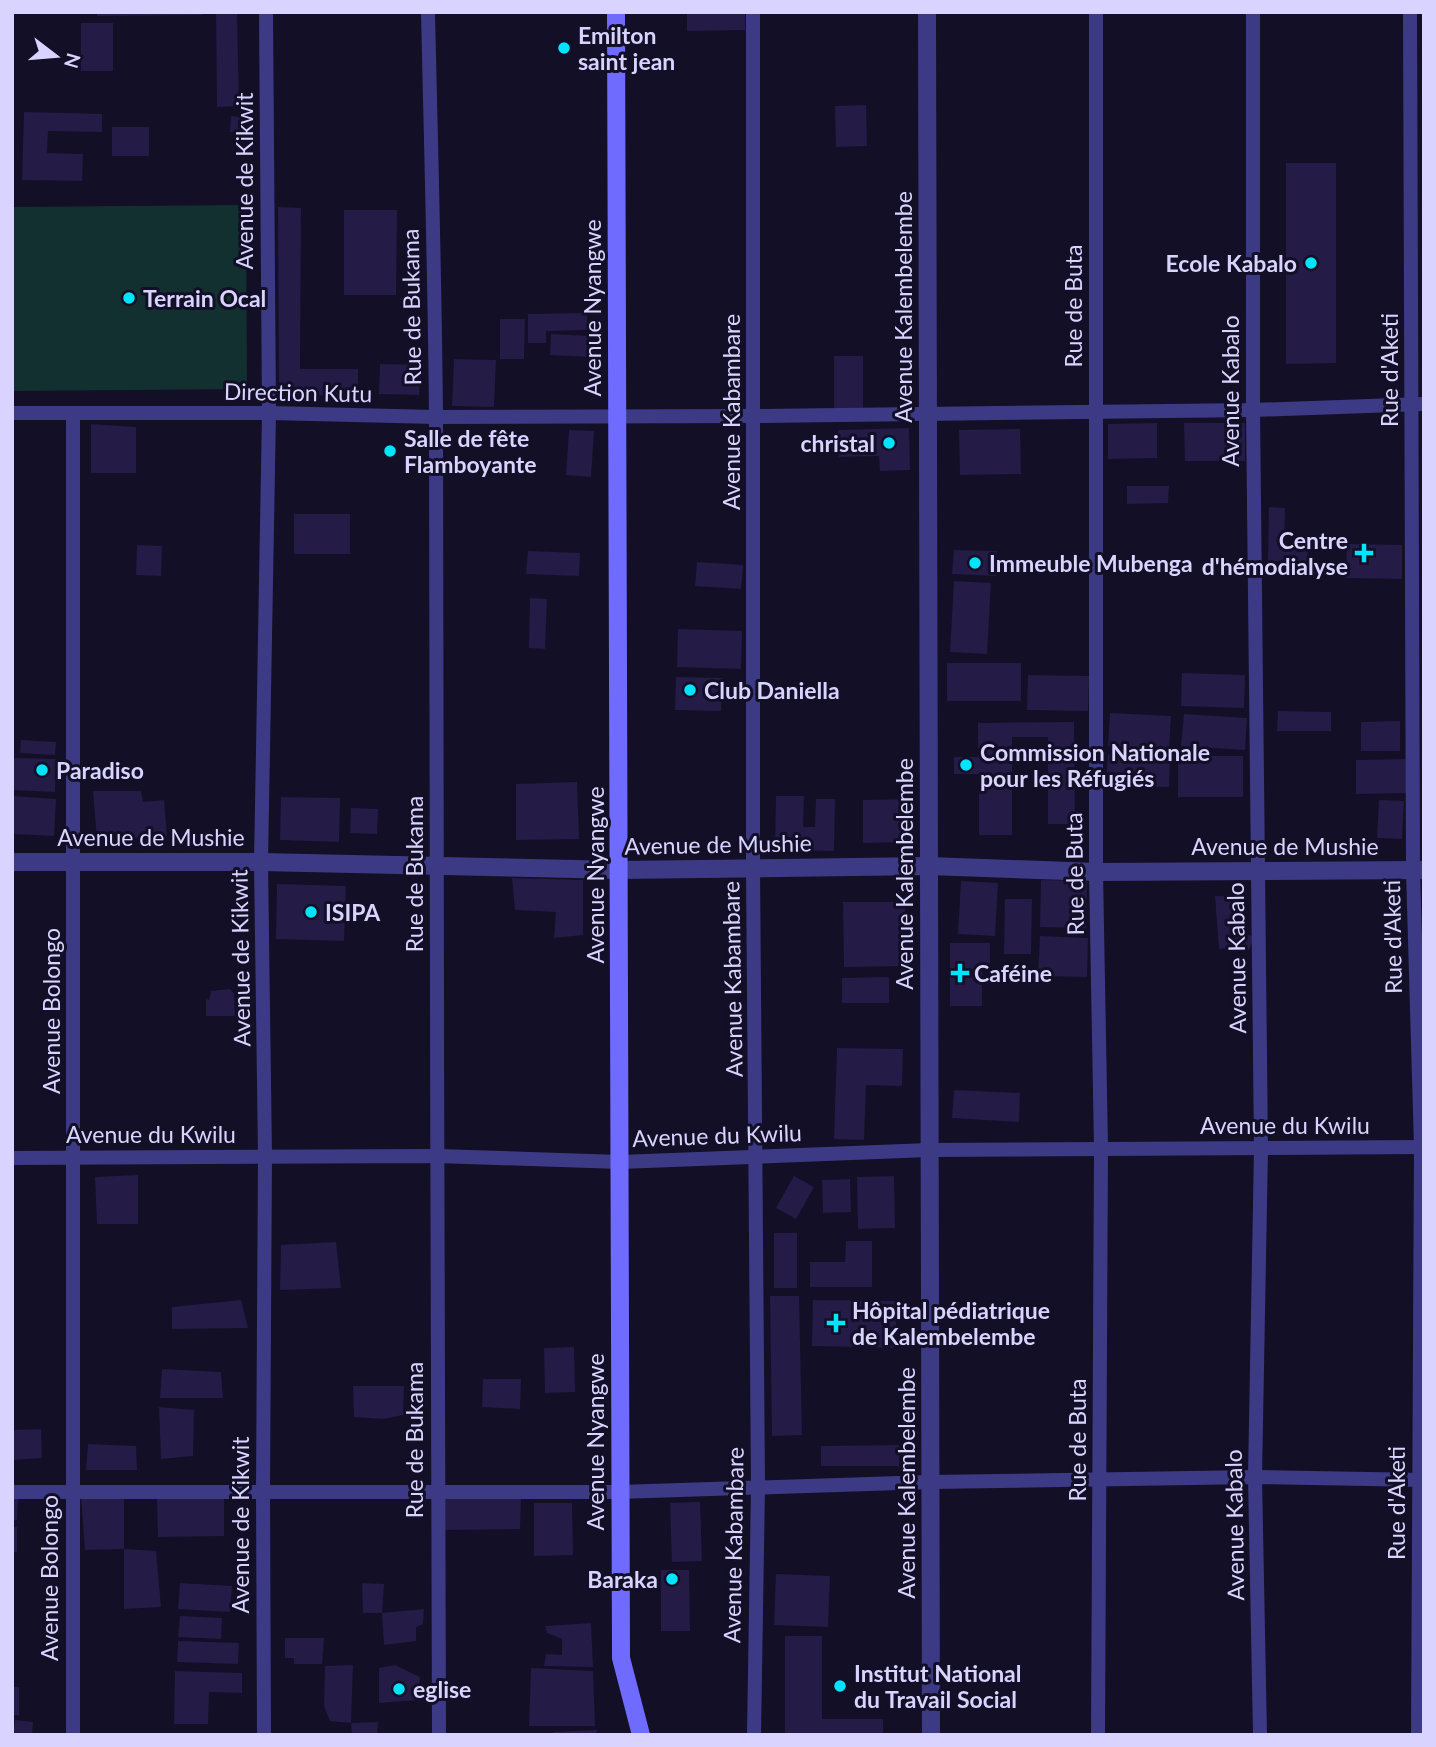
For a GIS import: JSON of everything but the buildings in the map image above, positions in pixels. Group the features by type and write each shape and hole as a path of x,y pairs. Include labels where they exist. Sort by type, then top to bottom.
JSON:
{"main road":[{"name":"Avenue Nyangwe","path":"616,12 621,1658 641,1735"}],"street":[{"name":"Avenue de Kikwit","path":"264,1735 261,863 269,413 266,12"},
{"name":"Rue de Bukama","path":"428,12 436,417 436,1492 439,1735"},
{"name":"Avenue Kabambare","path":"753,12 753,869 758,1486 754,1735"},
{"name":"Avenue Kalembelembe","path":"927,12 931,1735"},
{"name":"Rue de Buta","path":"1096,12 1096,872 1101,1148 1098,1735"},
{"name":"Avenue Kabalo","path":"1253,12 1253,410 1261,1148 1255,1477 1260,1735"},
{"name":"Rue d'Aketi","path":"1410,12 1418,404 1422,1147 1418,1735"},
{"name":"Direction Kutu","path":"12,413 269,413 436,417 754,416 1253,410 1418,404"},
{"name":"Avenue Bolongo","path":"73,414 73,1735"},
{"name":"Avenue de Mushie","path":"12,862 261,863 619,870 929,866 1096,872 1419,870"},
{"name":"Avenue du Kwilu","path":"12,1158 438,1156 620,1162 929,1150 1422,1147"},
{"path":"12,1492 619,1492 1100,1478 1421,1480"}],"green space":[{"name":"Terrain Ocal","path":"246,205 247,389 12,391 12,207"}],"place":[{"name":"Emilton saint jean","path":"564,48"},
{"name":"Ecole Kabalo","path":"1311,263"},
{"name":"Terrain Ocal","path":"129,298"},
{"name":"christal","path":"889,443"},
{"name":"Salle de fête Flamboyante","path":"390,451"},
{"name":"Centre d'hémodialyse","path":"1364,553"},
{"name":"Immeuble Mubenga","path":"975,563"},
{"name":"Club Daniella","path":"690,690"},
{"name":"Commission Nationale pour les Réfugiés","path":"966,765"},
{"name":"Paradiso","path":"42,770"},
{"name":"ISIPA","path":"311,912"},
{"name":"Caféine","path":"960,973"},
{"name":"Hôpital pédiatrique de Kalembelembe","path":"836,1323"},
{"name":"Baraka","path":"672,1579"},
{"name":"Institut National du Travail Social","path":"840,1686"},
{"name":"eglise","path":"399,1689"}]}
